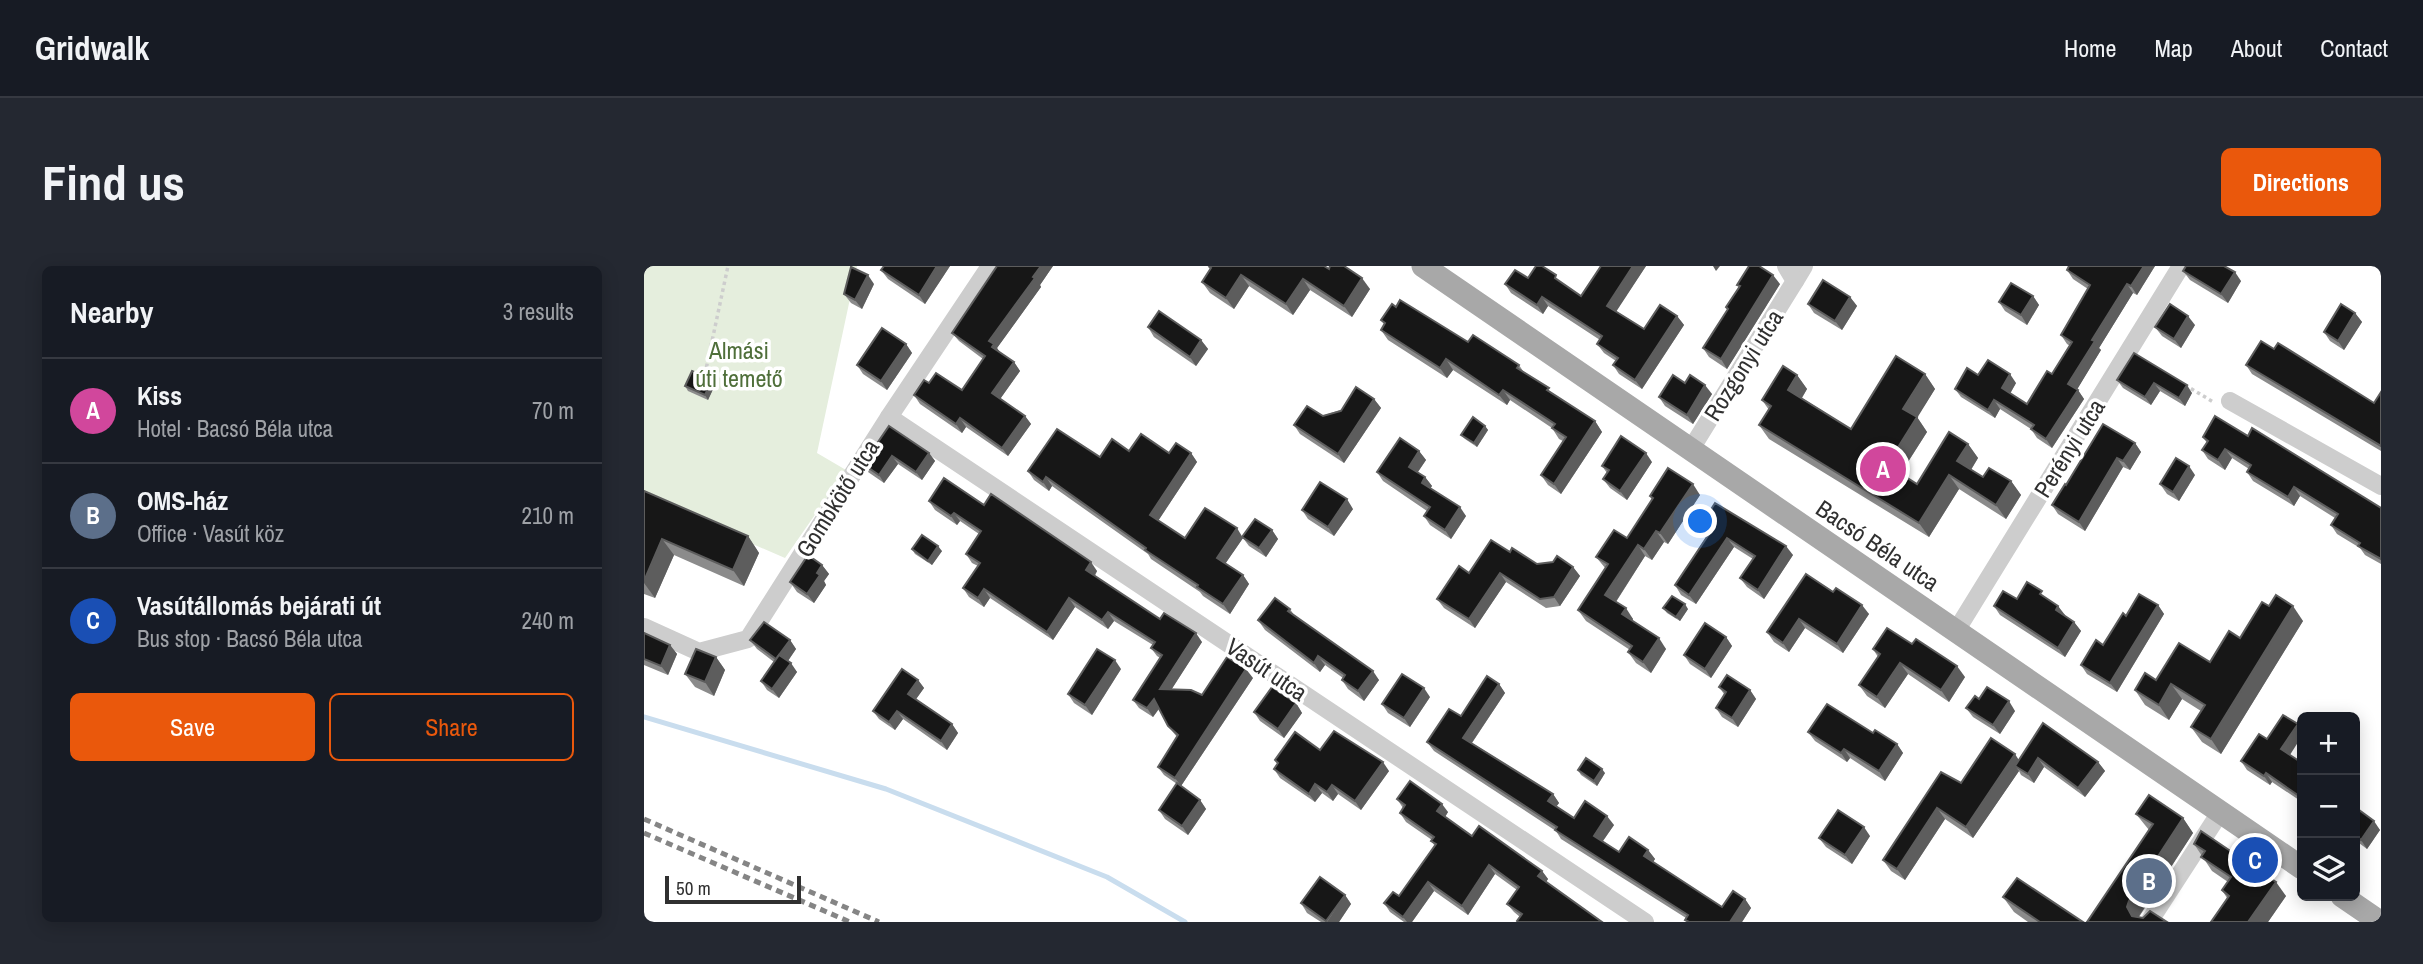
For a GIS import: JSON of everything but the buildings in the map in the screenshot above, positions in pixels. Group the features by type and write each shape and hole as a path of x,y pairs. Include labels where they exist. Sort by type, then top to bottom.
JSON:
{"main road":[{"name":"Bacsó Béla utca","path":"1423,266 2297,864"},
{"path":"2349,901 2380,922"}],"street":[{"name":"Gombkötő utca","path":"644,627 699,652 748,639 889,417 990,266"},
{"name":"Perényi utca","path":"1956,631 2181,266"},
{"name":"Rozgonyi utca","path":"1691,449 1795,271"},
{"path":"2230,401 2381,486"},
{"name":"Vasút utca","path":"889,417 1645,922"},
{"path":"2149,922 2221,811"}],"path":[{"path":"705,374 728,266"},
{"path":"2176,379 2223,408 2230,401"}],"green space":[{"name":"Almási úti temető","path":"644,266 857,266 817,453 846,470 785,558 644,497"}],"waterway":[{"path":"644,717 886,789 1107,877 1185,922"}],"railway":[{"path":"644,819 879,922"},
{"path":"644,833 850,922"}],"place":[{"name":"Kiss","path":"1883,469"},
{"name":"Vasútállomás bejárati út","path":"2255,860"},
{"name":"OMS-ház","path":"2149,881"}]}
